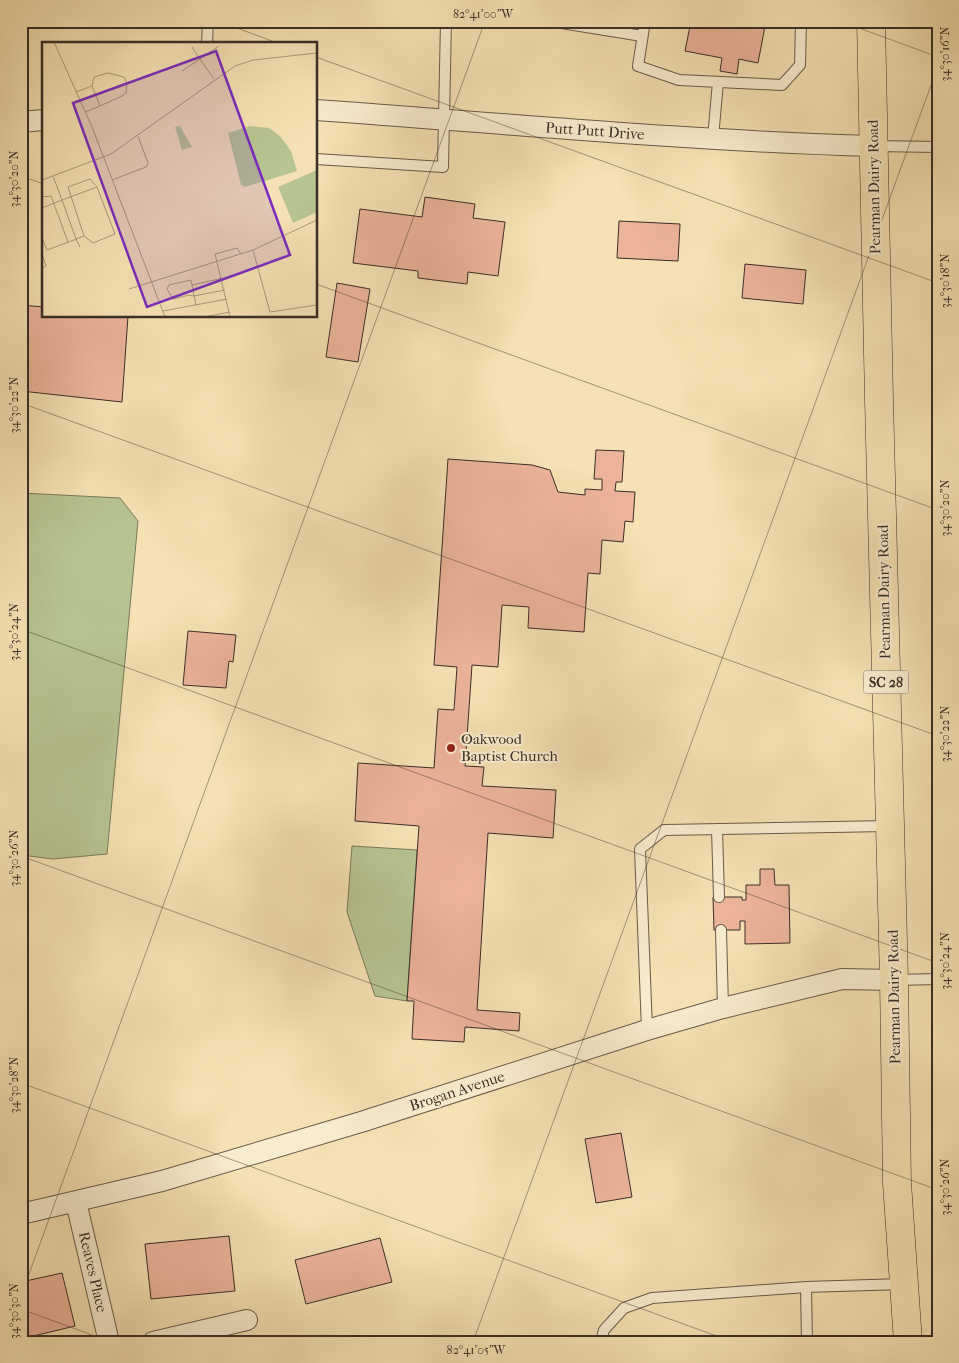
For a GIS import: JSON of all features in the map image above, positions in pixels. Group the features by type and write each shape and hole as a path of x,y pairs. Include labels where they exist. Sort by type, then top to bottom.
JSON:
{"highway":[{"name":"Pearman Dairy Road","path":"871,21 894,980 897,1183 908,1342"}],"street":[{"name":"Putt Putt Drive","path":"318,110 622,133 795,144 874,146"},
{"path":"21,122 42,120"},
{"name":"Brogan Avenue","path":"21,1214 162,1181 723,1008 842,979 894,980"},
{"name":"Reaves Place","path":"76,1202 109,1342"},
{"path":"153,1342 247,1320"}],"lane":[{"path":"207,42 208,21"},
{"path":"318,159 443,167 446,21"},
{"path":"549,21 642,36"},
{"path":"645,21 638,66 679,80 782,85 800,65 802,21 811,21"},
{"path":"713,138 718,82"},
{"path":"874,146 938,147"},
{"path":"647,1030 640,849 664,830 889,826"},
{"path":"717,830 719,897"},
{"path":"721,930 723,1008"},
{"path":"894,980 938,979"},
{"path":"601,1342 604,1330 624,1308 652,1298 806,1287 904,1284"},
{"path":"806,1287 807,1342"}],"green space":[{"path":"21,493 120,498 138,521 107,854 53,859 21,855"},
{"path":"352,846 417,850 407,1001 375,996 347,912"}],"building":[{"path":"691,21 766,21 758,63 739,59 737,74 720,71 722,58 685,51"},
{"path":"425,197 475,204 473,218 505,222 498,276 468,272 467,284 418,278 418,271 353,263 360,209 422,217"},
{"path":"619,221 680,224 678,261 617,258"},
{"path":"745,264 806,270 803,304 742,298"},
{"path":"337,283 370,289 358,362 326,357"},
{"path":"21,305 42,307 42,318 128,318 122,402 21,391"},
{"name":"Oakwood Baptist Church","path":"596,450 624,451 622,482 616,482 615,491 635,492 633,522 625,521 623,542 602,540 600,574 588,573 584,632 528,628 529,607 502,605 498,667 472,665 465,766 484,767 482,786 556,790 553,838 488,833 477,1010 520,1013 519,1031 465,1027 464,1042 412,1039 414,1001 407,1001 419,826 355,821 358,763 434,768 438,709 454,710 457,667 434,665 448,459 532,465 550,470 558,492 585,495 585,489 602,490 602,479 594,479"},
{"path":"188,631 236,635 233,662 229,661 226,688 183,685"},
{"path":"760,869 774,869 775,885 789,885 790,943 745,944 745,921 740,921 740,930 714,930 713,897 742,897 742,900 746,900 746,885 760,885"},
{"path":"621,1133 632,1197 596,1203 585,1139"},
{"path":"229,1236 235,1291 151,1299 145,1244"},
{"path":"380,1238 392,1282 306,1304 295,1260"},
{"path":"62,1273 75,1326 21,1339 21,1282"}],"place":[{"name":"Oakwood Baptist Church","path":"451,748"}]}
